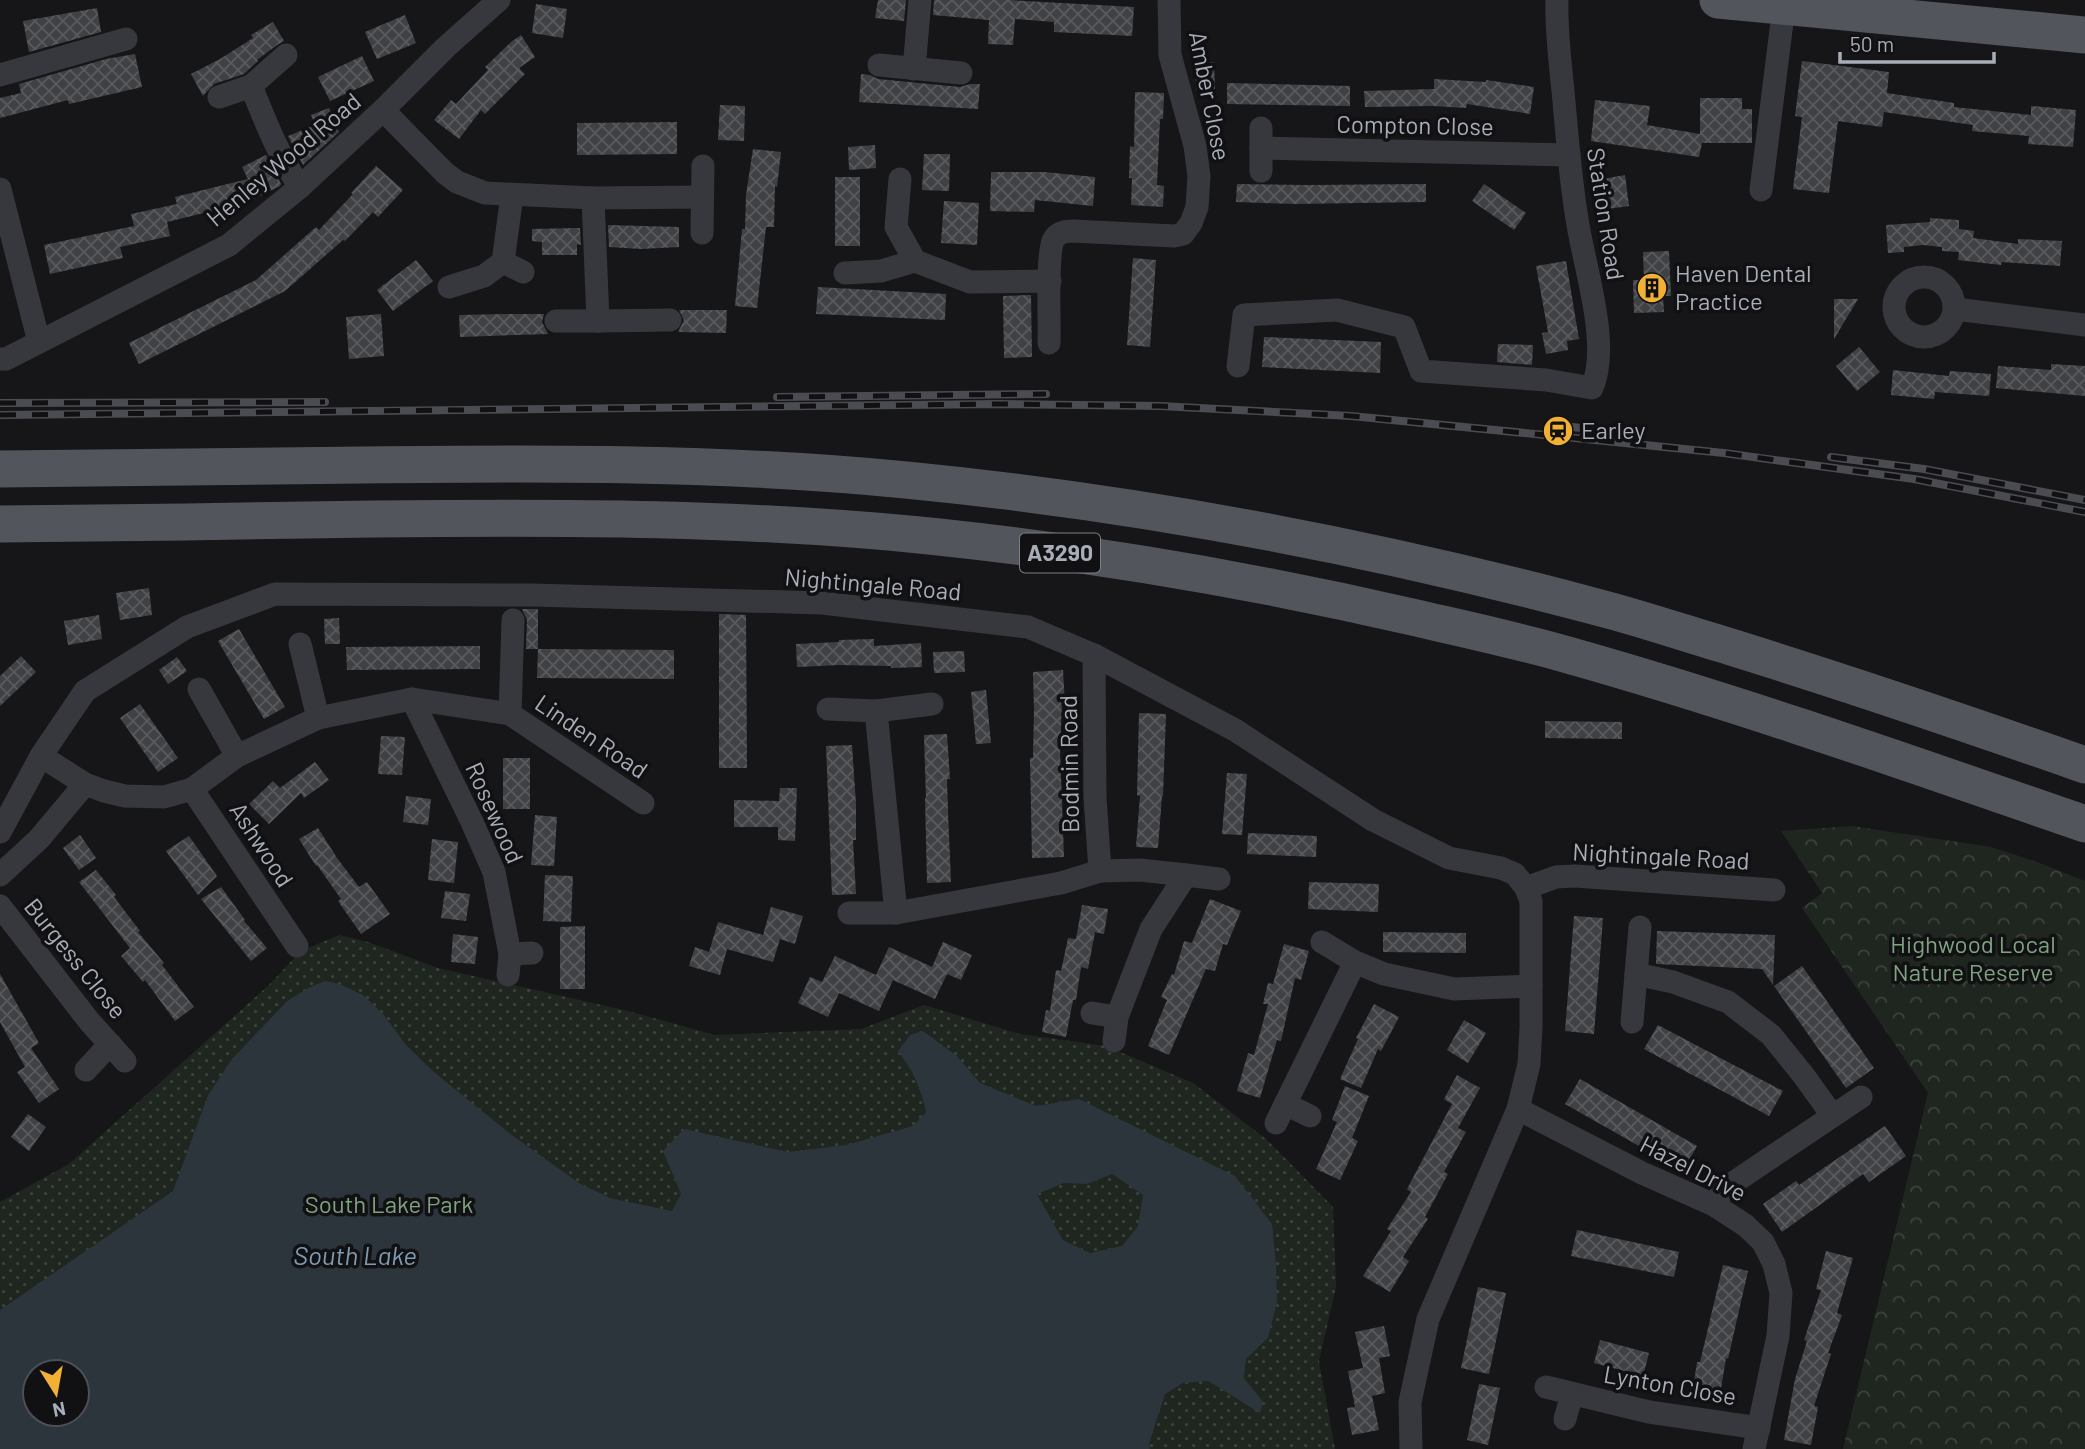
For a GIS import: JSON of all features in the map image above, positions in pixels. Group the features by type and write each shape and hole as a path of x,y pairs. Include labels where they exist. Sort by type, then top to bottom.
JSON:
{"main road":[{"path":"1717,0 2085,35"},
{"name":"A3290","path":"0,470 538,463 678,465 908,480 1052,498 1186,517 1291,536 1478,576 1600,608 1828,677 2085,765"},
{"name":"A3290","path":"0,524 527,518 717,520 942,537 1108,559 1294,591 1566,654 1750,710 2085,824"}],"street":[{"name":"Henley Wood Road","path":"0,359 6,359 229,245 300,187 499,0"},
{"path":"915,69 920,0"},
{"name":"Amber Close","path":"1049,343 1050,254 1054,239 1064,231 1174,236 1183,234 1197,207 1199,176 1195,146 1170,55 1169,0"},
{"name":"Station Road","path":"1238,366 1244,315 1337,310 1404,327 1421,371 1546,380 1592,388 1598,375 1598,334 1577,221 1557,28 1557,0"},
{"path":"1761,190 1784,6"},
{"path":"0,75 126,39"},
{"path":"219,97 251,86 286,55"},
{"path":"879,65 961,73"},
{"path":"251,86 269,130 300,187"},
{"path":"383,110 445,173 457,182 485,193 593,198 702,197"},
{"name":"Compton Close","path":"1261,149 1569,155"},
{"path":"702,233 703,166"},
{"path":"900,179 896,227 915,261"},
{"path":"0,189 38,342"},
{"path":"449,287 513,267 512,195"},
{"path":"593,198 598,321"},
{"path":"845,273 881,271 915,261 970,282 1050,281"},
{"path":"1955,309 2085,325"},
{"path":"556,321 670,320"},
{"name":"Nightingale Road","path":"0,832 41,755 85,691 187,627 275,594 533,595 822,603 1028,627 1094,655 1235,730 1373,820 1450,858 1501,868 1515,874 1526,888 1556,877 1575,876 1774,890"},
{"name":"Linden Road","path":"510,714 513,620"},
{"path":"300,644 318,718"},
{"name":"Bodmin Road","path":"1094,655 1095,797 1100,871"},
{"path":"199,689 237,756"},
{"name":"Linden Road","path":"41,755 85,784 104,791 125,796 164,797 192,789 237,756 318,718 412,699 510,714 643,803"},
{"name":"Rosewood","path":"412,699 494,872 517,961"},
{"path":"828,709 876,711 932,704"},
{"path":"876,711 896,913"},
{"path":"0,875 38,839 85,784"},
{"name":"Ashwood","path":"192,789 296,931"},
{"path":"849,913 896,913 1048,885 1100,871 1140,870 1219,879"},
{"path":"1114,1041 1117,1017 1151,929 1186,875"},
{"path":"1411,1449 1410,1402 1428,1318 1518,1109 1530,1064 1531,901 1526,888"},
{"name":"Burgess Close","path":"0,906 117,1053 86,1070"},
{"path":"1632,1022 1640,927"},
{"path":"1322,942 1355,962 1384,974 1454,989 1531,986"},
{"path":"1310,1116 1281,1114 1355,962"},
{"path":"1636,974 1673,982 1728,1002 1771,1035 1832,1115"},
{"path":"1092,1013 1117,1017"},
{"path":"1713,1205 1724,1189 1861,1097"},
{"name":"Hazel Drive","path":"1518,1109 1642,1173 1713,1205 1745,1225 1763,1241 1781,1293 1778,1336 1756,1438"},
{"name":"Lynton Close","path":"1546,1387 1756,1438"},
{"name":"Lynton Close","path":"1564,1419 1572,1394"}],"green space":[{"name":"Highwood Local Nature Reserve","path":"1852,826 1991,847 2085,881 2085,1449 1843,1449 1928,1093 1802,908 1822,893 1781,831"},
{"name":"South Lake","path":"339,935 368,942 438,968 628,1011 715,1035 861,1029 924,1005 1020,1034 1106,1046 1193,1083 1266,1139 1333,1207 1336,1287 1319,1361 1335,1449 0,1449 0,1202 69,1164 269,985 301,951"}],"water":[{"name":"South Lake","path":"325,981 340,984 363,995 383,1014 407,1046 434,1072 509,1133 579,1183 610,1198 672,1211 681,1194 663,1151 684,1129 788,1152 846,1145 913,1126 926,1112 916,1080 898,1051 910,1035 923,1031 957,1056 980,1083 1036,1106 1079,1099 1235,1176 1272,1224 1277,1302 1268,1338 1246,1359 1244,1378 1263,1402 1260,1413 1208,1381 1183,1383 1165,1394 1149,1444 1150,1449 0,1449 0,1310 173,1191 208,1095 232,1059 287,1001","holes":["1112,1174 1143,1195 1138,1226 1122,1246 1090,1253 1063,1240 1037,1194 1064,1183 1087,1184"]}],"building":[{"path":"878,0 906,0 904,21 875,18"},
{"path":"934,0 1009,0 1134,7 1132,36 1054,32 1054,22 1015,19 1013,45 988,44 989,20 933,15"},
{"path":"536,4 567,9 563,38 532,33"},
{"path":"97,8 101,32 29,52 23,21"},
{"path":"405,15 416,43 377,59 365,32"},
{"path":"273,22 284,41 257,60 244,74 214,84 203,96 191,74 220,59"},
{"path":"521,35 535,57 519,68 525,74 485,114 481,110 459,139 434,120 451,100 456,104 488,70 485,67"},
{"path":"135,54 142,87 69,104 68,100 0,118 0,98 21,93 19,84 106,59"},
{"path":"362,56 374,81 330,101 318,77"},
{"path":"1802,61 1889,72 1887,93 1954,103 1954,107 2031,115 2031,106 2076,110 2073,147 2028,144 2029,136 1972,131 1973,125 1884,112 1882,127 1838,121 1829,193 1793,189 1802,117 1795,116"},
{"path":"1214,62 1215,89 1196,90 1195,63"},
{"path":"861,74 878,79 960,87 980,84 978,109 859,102"},
{"path":"1434,79 1486,80 1534,87 1530,114 1467,104 1466,108 1365,107 1364,91 1434,89"},
{"path":"1227,83 1350,86 1350,106 1227,104"},
{"path":"1135,92 1164,93 1157,185 1164,186 1163,207 1131,205 1130,146 1134,147"},
{"path":"1700,98 1742,98 1742,109 1752,109 1752,143 1702,143 1699,157 1591,141 1595,100 1650,106 1647,125 1700,134"},
{"path":"720,105 745,106 744,141 718,140"},
{"path":"329,108 339,132 303,165 288,136 315,125 311,115"},
{"path":"677,122 677,154 577,155 577,123"},
{"path":"875,145 876,168 849,170 848,147"},
{"path":"753,149 781,152 777,187 775,186 774,227 766,227 757,308 735,306"},
{"path":"924,154 950,154 949,191 922,190"},
{"path":"266,155 280,186 245,203 167,222 170,236 120,247 123,258 50,274 44,245 134,226 131,214 177,204 175,197 248,179 242,167"},
{"path":"376,166 403,190 378,217 373,212 345,241 285,291 139,364 129,343 256,280 316,227 319,230"},
{"path":"991,172 1044,172 1095,177 1093,206 1035,200 1034,212 990,211"},
{"path":"1625,175 1629,206 1608,209 1603,179"},
{"path":"835,177 860,177 860,246 835,246"},
{"path":"1237,184 1426,184 1426,202 1236,202"},
{"path":"1484,184 1526,213 1514,230 1472,201"},
{"path":"944,201 979,203 977,245 941,243"},
{"path":"1930,218 1959,220 1959,229 1974,231 1973,238 2018,244 2018,239 2062,241 2060,266 2002,262 2001,265 1958,260 1959,252 1942,251 1942,247 1923,245 1904,247 1904,252 1888,253 1886,225 1930,222"},
{"path":"608,225 679,227 679,247 609,247"},
{"path":"580,228 581,245 577,244 577,255 542,255 542,242 532,241 532,229"},
{"name":"Haven Dental Practice","path":"1669,251 1671,296 1663,296 1664,312 1634,313 1633,280 1644,280 1643,252"},
{"path":"1133,258 1156,260 1150,347 1127,345"},
{"path":"416,260 433,281 393,311 377,290"},
{"path":"1566,261 1579,339 1567,341 1568,350 1546,354 1542,333 1548,332 1536,266"},
{"path":"818,287 946,294 945,320 816,314"},
{"path":"1031,295 1032,357 1004,358 1003,296"},
{"path":"1834,299 1858,299 1834,339"},
{"path":"679,310 727,310 726,333 678,332 684,320"},
{"path":"381,314 384,356 349,359 346,317"},
{"path":"544,314 542,322 548,334 460,337 459,315"},
{"path":"1264,337 1381,342 1380,373 1262,367"},
{"path":"1498,344 1533,345 1532,365 1497,362"},
{"path":"1859,347 1880,372 1857,391 1836,366"},
{"path":"2051,364 2085,366 2085,396 1996,388 1998,366 2051,370"},
{"path":"1893,370 1949,376 1950,371 1991,374 1989,396 1935,392 1934,399 1891,395"},
{"path":"149,588 152,615 120,620 116,593"},
{"path":"522,609 538,609 538,649 526,649 527,620"},
{"path":"719,614 746,615 747,768 719,768"},
{"path":"99,615 102,639 68,645 64,621"},
{"path":"339,618 340,644 325,644 324,619"},
{"path":"239,629 285,707 264,719 218,641"},
{"path":"874,639 874,646 921,643 922,667 797,667 796,644"},
{"path":"480,646 480,669 347,670 346,647"},
{"path":"538,649 674,650 674,679 537,678"},
{"path":"964,651 965,672 934,673 933,652"},
{"path":"21,656 36,672 0,706 0,676"},
{"path":"177,657 187,671 168,684 159,670"},
{"path":"1063,670 1065,704 1062,704 1060,750 1064,857 1032,858 1030,758 1033,758 1033,672"},
{"path":"986,690 991,743 976,744 971,692"},
{"path":"140,704 178,758 158,772 120,718"},
{"path":"1139,713 1166,714 1158,848 1136,847 1140,796 1137,795"},
{"path":"1545,721 1622,722 1622,739 1545,738"},
{"path":"947,734 951,882 927,883 924,735"},
{"path":"381,736 405,737 402,775 378,774"},
{"path":"852,745 856,804 856,840 853,840 856,894 832,895 826,746"},
{"path":"503,758 530,758 530,809 503,809"},
{"path":"315,762 329,780 304,798 301,793 269,824 249,804 273,781 280,788"},
{"path":"1227,773 1247,774 1242,835 1222,834"},
{"path":"780,788 797,788 795,841 778,840 778,827 734,827 734,800 779,801"},
{"path":"406,796 431,799 428,825 403,822"},
{"path":"535,815 557,817 554,866 531,865"},
{"path":"318,828 359,887 367,882 390,914 361,934 338,901 341,899 299,839"},
{"path":"1248,833 1317,836 1316,857 1247,854"},
{"path":"80,835 96,858 79,870 63,848"},
{"path":"189,836 217,876 198,895 166,851"},
{"path":"432,839 458,842 454,883 428,880"},
{"path":"96,870 194,1007 175,1021 145,980 143,982 121,956 130,948 79,882"},
{"path":"545,875 573,876 571,922 543,921"},
{"path":"1309,882 1379,884 1378,912 1308,909"},
{"path":"221,887 244,921 267,948 251,961 201,899"},
{"path":"445,891 470,894 466,921 441,918"},
{"path":"1210,899 1241,911 1227,945 1223,944 1215,971 1206,969 1169,1055 1148,1046 1167,1000 1161,997 1172,974 1174,975 1184,941 1192,943"},
{"path":"1082,905 1108,909 1104,934 1095,932 1088,969 1081,967 1066,1037 1042,1032 1046,1010 1050,1011 1056,970 1061,971 1068,938 1076,939"},
{"path":"771,907 803,916 795,944 780,939 773,962 727,949 720,975 689,966 695,947 709,952 718,922 763,935"},
{"path":"1574,916 1603,918 1594,1034 1565,1031"},
{"path":"585,926 585,989 560,989 560,927"},
{"path":"1657,931 1775,935 1773,985 1762,969 1656,964"},
{"path":"1383,932 1466,933 1466,953 1383,952"},
{"path":"453,934 478,937 475,964 451,962"},
{"path":"943,942 972,955 961,980 947,974 935,999 893,980 879,1011 839,993 828,1017 798,1003 810,977 822,982 835,956 876,975 889,947 932,967"},
{"path":"1284,944 1309,951 1301,980 1295,978 1281,1041 1277,1040 1260,1098 1237,1091 1248,1053 1254,1055 1268,1004 1263,1004 1268,983 1273,984"},
{"path":"1802,966 1874,1068 1846,1088 1774,986"},
{"path":"0,974 39,1043 31,1048 59,1089 39,1103 17,1072 25,1067 0,1022"},
{"path":"1374,1004 1399,1017 1381,1051 1378,1049 1361,1088 1340,1079 1358,1039 1356,1038"},
{"path":"1464,1020 1486,1033 1468,1063 1447,1050"},
{"path":"1658,1025 1783,1091 1769,1116 1644,1049"},
{"path":"1457,1075 1480,1088 1458,1128 1466,1132 1444,1172 1448,1174 1425,1217 1428,1219 1403,1257 1409,1261 1390,1292 1363,1276 1391,1231 1387,1229 1411,1192 1407,1189 1452,1104 1444,1099"},
{"path":"1580,1079 1697,1146 1683,1171 1565,1104"},
{"path":"1345,1086 1369,1096 1352,1138 1358,1141 1340,1180 1316,1169 1337,1122 1332,1120"},
{"path":"28,1114 46,1127 29,1151 11,1137"},
{"path":"1885,1126 1906,1156 1869,1182 1863,1174 1782,1232 1763,1204 1796,1181 1799,1185"},
{"path":"1577,1230 1679,1252 1674,1277 1571,1256"},
{"path":"1826,1251 1853,1258 1837,1313 1842,1315 1828,1353 1831,1354 1814,1406 1818,1407 1811,1445 1784,1440 1795,1379 1807,1341 1804,1340 1821,1290 1816,1289"},
{"path":"1723,1265 1748,1271 1728,1359 1726,1358 1719,1401 1692,1396 1697,1362 1700,1362"},
{"path":"1478,1287 1506,1293 1489,1374 1461,1368"},
{"path":"1384,1326 1390,1356 1379,1358 1385,1393 1372,1396 1379,1430 1352,1435 1347,1408 1355,1407 1348,1371 1363,1368 1355,1332"},
{"path":"1600,1340 1649,1353 1643,1376 1594,1363"},
{"path":"1479,1384 1500,1388 1488,1445 1467,1440"}],"railway":[{"path":"777,397 1046,394"},
{"path":"0,403 325,402"},
{"path":"0,415 1000,404 1160,406 1351,416 1724,453 1914,479 2085,512"},
{"path":"1553,425 1601,430"},
{"path":"1831,457 1924,469 2085,500"}],"place":[{"name":"Haven Dental Practice","path":"1652,288"},
{"name":"Earley","path":"1558,431"}],"park label":[{"name":"South Lake Park","path":"389,1205"}]}
